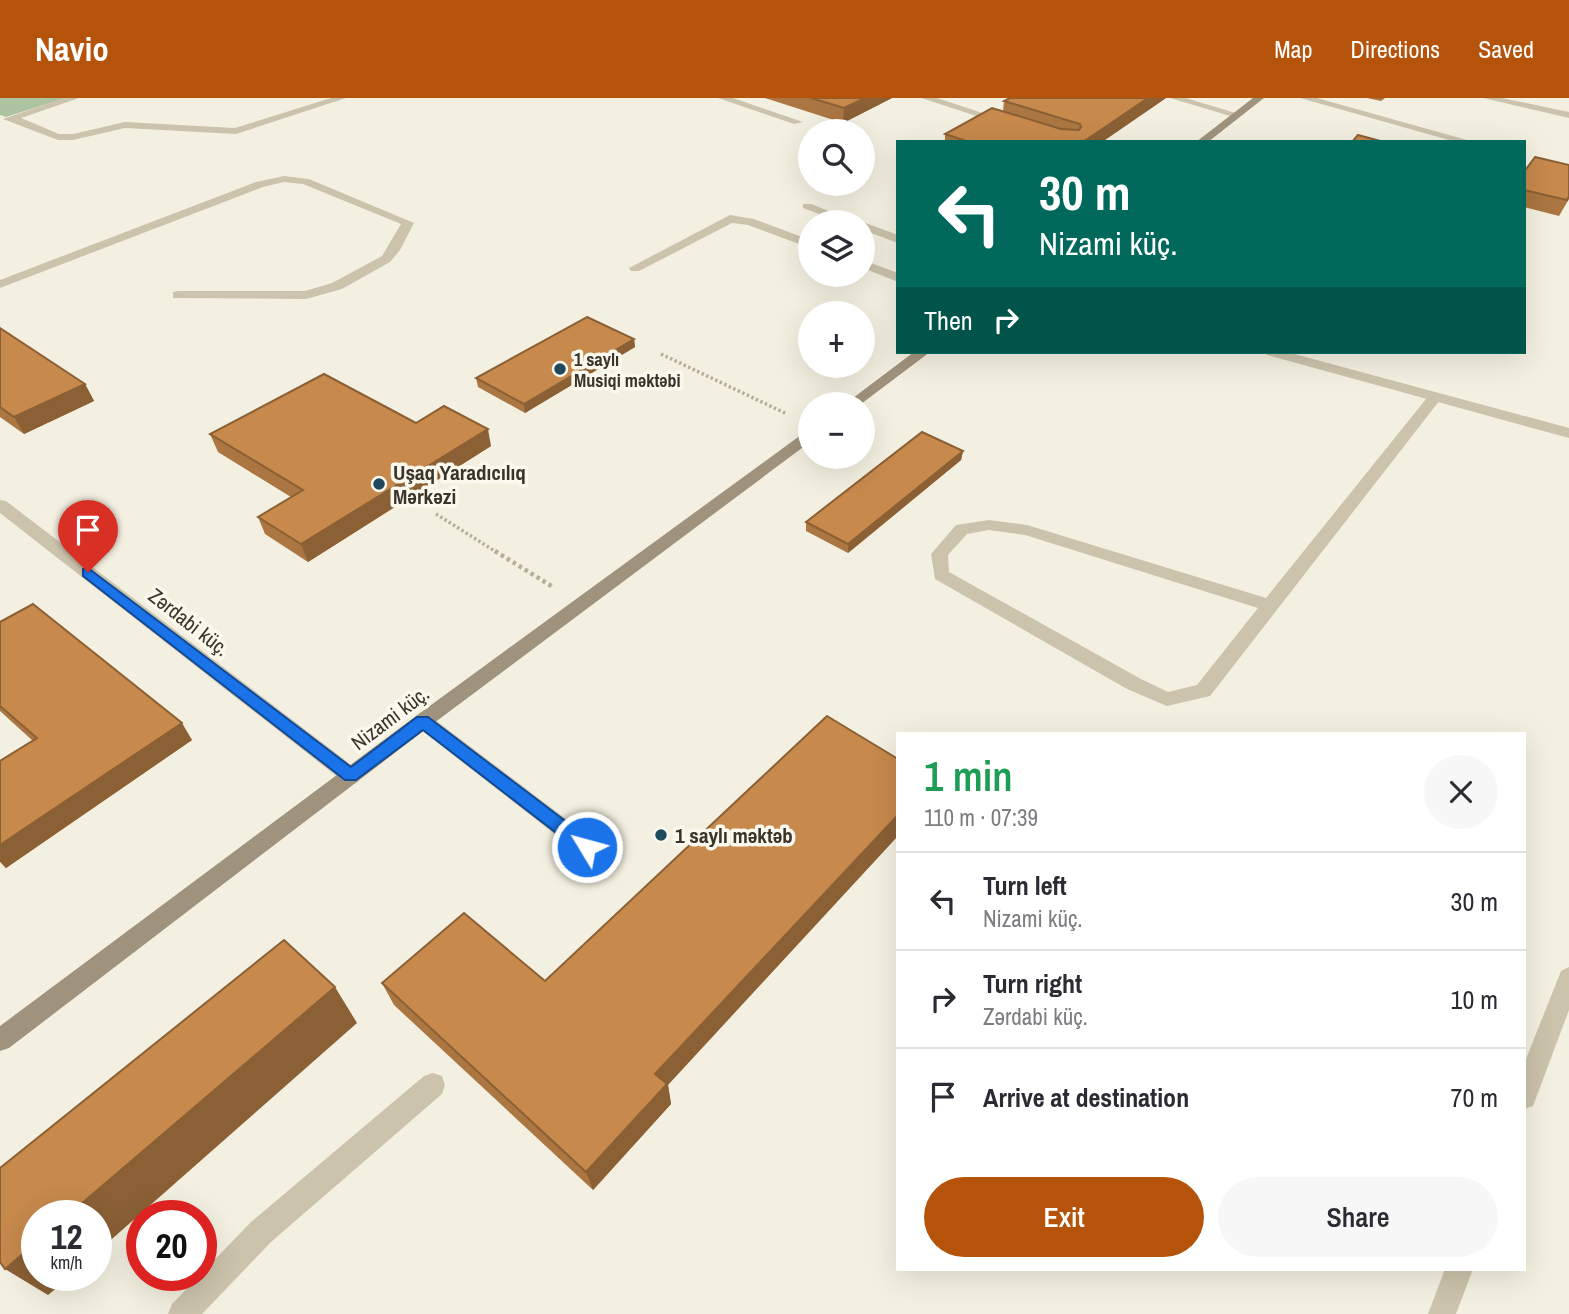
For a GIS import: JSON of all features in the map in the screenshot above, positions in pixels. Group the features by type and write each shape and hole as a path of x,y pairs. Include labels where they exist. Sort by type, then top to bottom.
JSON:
{"main road":[{"path":"1204,140 1259,98"},
{"path":"868,392 920,354"},
{"name":"Nizami küç.","path":"0,1040 581,604 798,432"}],"street":[{"path":"0,121 74,98"},
{"path":"12,118 58,137 74,137 125,125 236,131 341,98"},
{"path":"723,98 797,122"},
{"path":"926,98 1018,126"},
{"path":"1175,98 1237,115"},
{"path":"1305,98 1462,140"},
{"path":"1488,98 1569,115"},
{"path":"0,284 260,184 284,179 305,181 408,223 394,250 386,259 337,286 306,295 178,295"},
{"path":"807,206 818,210"},
{"path":"635,268 730,219 740,218 798,240"},
{"path":"875,230 896,238"},
{"path":"875,269 896,277"},
{"path":"1279,354 1569,433"},
{"path":"1271,606 1027,530 989,525 962,529 939,554 941,575 1134,684 1167,699 1203,691 1271,606 1435,397"},
{"name":"Zərdabi küç.","path":"0,505 351,776"},
{"path":"423,721 587,847"},
{"path":"1526,1092 1569,978"},
{"path":"182,1314 261,1231 433,1085"},
{"path":"1443,1314 1459,1271"}],"path":[{"path":"661,354 798,424"},
{"path":"436,514 581,604"}],"green space":[{"path":"0,98 65,98 6,117 0,115"}],"building":[{"path":"811,98 865,98 844,108"},
{"path":"1010,98 1148,98 1086,140 963,140 945,134 992,108 1061,129 1079,130 1081,127 1080,124 1004,101"},
{"path":"1358,135 1377,140 1354,140"},
{"path":"1535,157 1569,165 1567,200 1526,190 1526,169"},
{"path":"587,317 634,339 524,404 476,378"},
{"path":"0,328 85,384 14,417 0,407"},
{"path":"324,374 416,423 444,406 488,429 301,544 258,517 303,490 210,434"},
{"path":"922,432 963,451 848,544 806,522"},
{"path":"33,604 182,723 0,845 0,761 37,738 0,706 0,622"},
{"path":"827,716 896,758 896,817 655,1074 667,1084 586,1172 382,983 464,913 545,981"},
{"path":"284,940 335,987 86,1200 21,1200 21,1256 5,1269 0,1262 0,1168"}],"place":[{"name":"1 saylı Musiqi məktəbi","path":"560,369"},
{"name":"Uşaq Yaradıcılıq Mərkəzi","path":"379,484"},
{"name":"1 saylı məktəb","path":"661,835"}],"route":[{"path":"88,572 351,776 423,721 587,847"}]}
